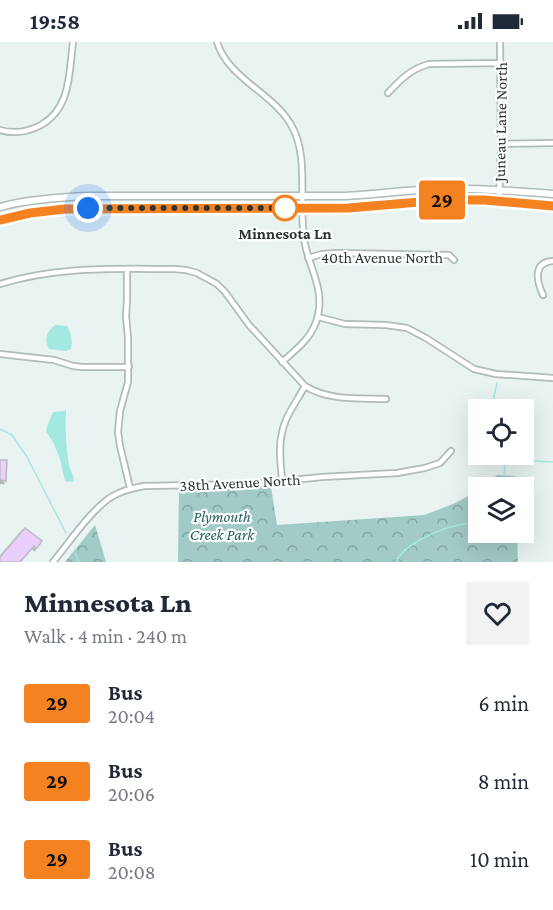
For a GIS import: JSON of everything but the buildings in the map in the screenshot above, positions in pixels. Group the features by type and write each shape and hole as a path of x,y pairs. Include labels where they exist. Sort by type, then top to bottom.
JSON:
{"main road":[{"path":"0,206 90,196 374,195 409,190 440,189 553,194"},
{"path":"0,220 30,213 65,209 348,208 434,200 499,201 553,206"}],"street":[{"path":"0,130 27,131 55,114 66,96 73,42"},
{"path":"217,42 225,59 284,113 298,137 301,150 302,231 308,258 320,291 321,303 318,318 308,338 282,362"},
{"name":"Juneau Lane North","path":"499,201 500,42"},
{"path":"388,93 408,73 429,64 500,63"},
{"path":"501,144 553,143"},
{"name":"40th Avenue North","path":"308,258 322,254 449,255 454,260"},
{"path":"543,296 537,272 542,264 553,261"},
{"path":"128,269 126,316 129,367 118,432 130,488"},
{"path":"0,284 27,276 55,272 161,269 197,273 217,284 225,292 249,325 305,386 325,396 387,399"},
{"path":"318,318 345,324 406,328 474,369 496,374 553,378"},
{"path":"0,354 54,360 82,367 129,367"},
{"path":"282,481 280,442 282,432 305,386"},
{"name":"38th Avenue North","path":"53,562 96,509 113,495 130,488 252,484 408,472 440,463 451,451"}],"green space":[{"path":"497,475 515,477 494,477"},
{"name":"Plymouth Creek Park","path":"271,487 277,525 424,515 468,496 468,543 517,543 518,562 178,562 179,489"},
{"path":"95,525 106,562 65,562"}],"shaded area":[{"path":"55,325 67,326 71,337 71,349 66,351 49,349 47,336"},
{"path":"66,409 66,444 74,479 72,482 65,481 60,459 46,431 53,412"}],"waterway":[{"path":"493,399 497,383"},
{"path":"0,429 12,435 27,457 66,533"},
{"path":"534,461 553,462"},
{"path":"504,477 505,465"},
{"path":"396,562 405,550 420,540 436,532 468,523"},
{"path":"75,553 79,562"}],"bus line":[{"name":"29","path":"0,220 30,213 65,209 348,208 444,200 484,200 553,206"}],"place":[{"name":"Minnesota Ln","path":"285,208"}],"route":[{"path":"88,208 285,208"}]}
